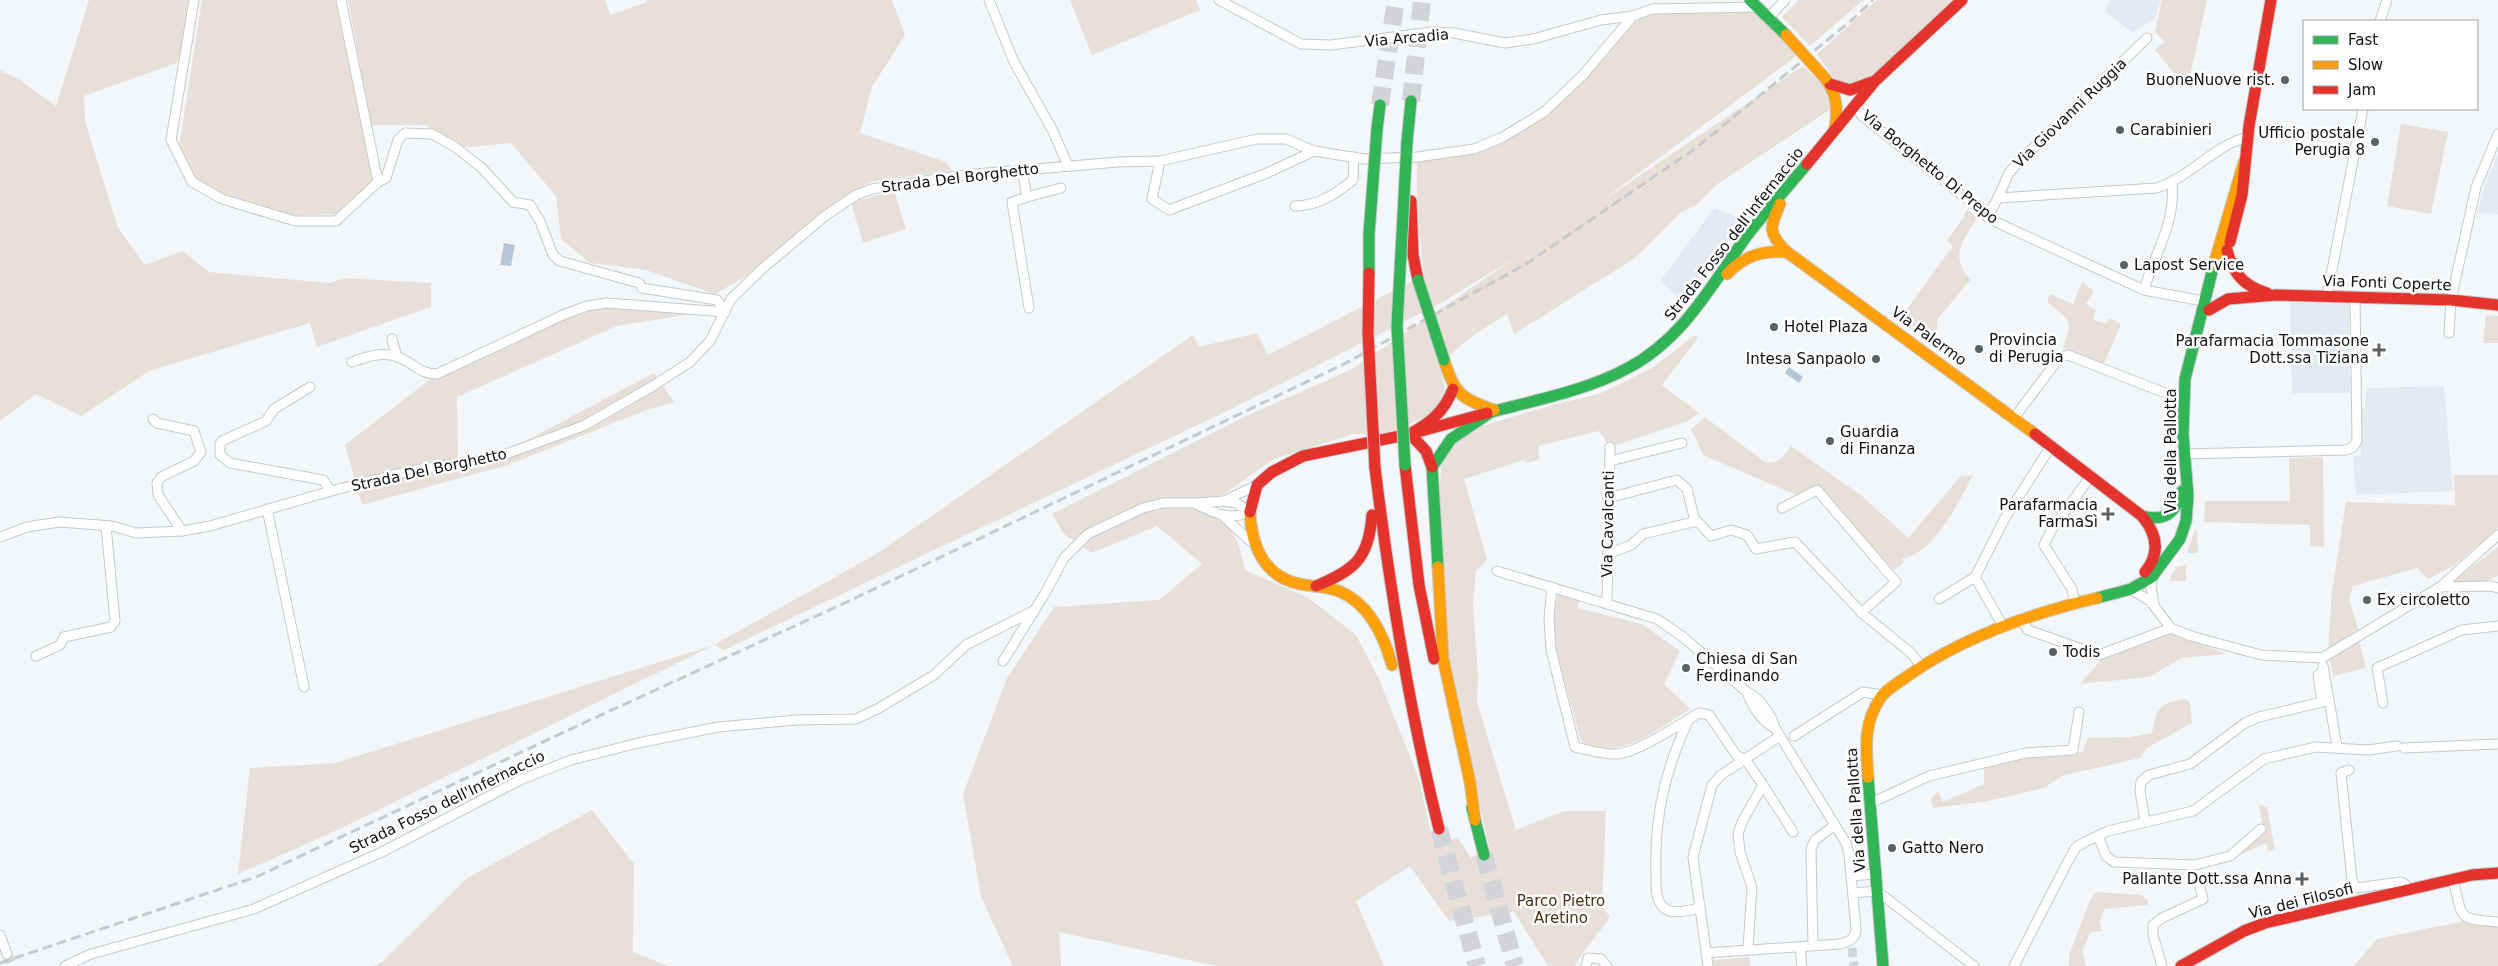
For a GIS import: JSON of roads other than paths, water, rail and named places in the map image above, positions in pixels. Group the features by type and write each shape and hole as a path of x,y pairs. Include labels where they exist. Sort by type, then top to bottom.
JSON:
{"main road":[{"name":"Strada Fosso dell'Infernaccio","path":"1257,485 1272,472 1303,456 1410,434 1572,390 1627,369 1670,339 1705,298 1748,235 1834,128 1875,81 1962,0"},
{"path":"2206,305 2244,162 2271,0"},
{"path":"1754,4 1769,17 1828,81 1837,88 1850,90 1875,81"},
{"path":"1828,81 1836,100 1834,128"},
{"path":"1411,101 1406,142 1398,326 1398,373 1405,465 1411,526 1426,625 1484,855"},
{"path":"1316,586 1344,574 1354,566 1365,554 1371,538 1368,333 1369,234 1380,105"},
{"path":"1406,142 1411,181 1413,256 1418,280 1452,389 1449,401 1437,418 1410,434 1426,452 1432,467 1443,658 1470,782 1475,820"},
{"path":"2206,305 2227,250 2240,207 2245,179 2244,162"},
{"name":"Via Palermo","path":"1784,189 1770,226 1774,240 1787,252 2014,418 2142,516"},
{"name":"Via Fonti Coperte","path":"2227,250 2232,267 2242,282 2255,290 2276,295"},
{"path":"1705,298 1732,268 1748,256 1764,251 1787,252"},
{"name":"Via Fonti Coperte","path":"2206,305 2228,299 2276,295 2451,300 2498,306"},
{"name":"Via della Pallotta","path":"1883,966 1865,739 1869,721 1882,695 1921,666 2003,626 2079,602 2098,599 2132,589 2152,576 2168,558 2180,539 2186,521 2188,496 2184,454 2183,400 2198,323 2206,305"},
{"path":"1452,389 1473,403 1494,410"},
{"path":"1432,467 1449,439 1494,410"},
{"path":"1371,469 1395,622 1423,768 1439,829"},
{"path":"2142,516 2152,519 2164,518 2177,509 2185,473"},
{"path":"1257,485 1250,512 1249,526 1253,544 1272,570 1283,579 1342,593 1371,617 1382,632 1388,647 1408,731 1423,768"},
{"path":"2079,602 2138,578 2156,559 2155,537 2149,524 2142,516"},
{"name":"Via dei Filosofi","path":"2181,966 2253,927 2452,880 2498,873"}],"street":[{"path":"194,0 172,140 192,182 222,199 296,221 336,221 378,182 386,178 398,140 406,132 432,134 455,147 482,168 513,202 530,205 540,221 553,255 560,261 639,283 642,288 717,300 725,312"},
{"path":"341,0 378,182"},
{"path":"989,0 1014,62 1053,130 1068,166"},
{"name":"Via Arcadia","path":"1219,0 1301,44 1331,45 1432,32 1454,33 1504,43 1533,38 1601,20 1633,16"},
{"path":"1769,17 1785,0"},
{"path":"2380,20 2388,0"},
{"path":"1633,16 1652,9 1754,4"},
{"name":"Strada Del Borghetto","path":"0,537 27,527 59,522 106,526 136,533 182,531 210,526 331,491 409,471 495,458 583,426 653,386 690,362 710,341 731,299 763,268 825,216 856,195 872,189 964,174 1160,161 1257,139 1286,139 1314,151 1364,159 1417,157 1474,149 1503,137 1544,112 1582,76 1633,16"},
{"name":"Via Giovanni Ruggia","path":"1987,217 2009,173 2017,164 2147,38"},
{"name":"Via Borghetto Di Prepo","path":"1855,104 1862,116 1987,217 2054,250 2144,290 2206,305"},
{"path":"2327,296 2363,110"},
{"path":"2449,333 2451,300 2476,187 2498,134"},
{"path":"1998,198 2145,190 2172,182 2234,140 2247,137"},
{"path":"1160,161 1152,198 1168,210 1267,173 1314,151"},
{"path":"1295,206 1304,206 1335,194 1353,180 1354,157"},
{"path":"1022,170 1027,197"},
{"path":"2144,290 2152,263 2171,218 2172,182"},
{"path":"1029,308 1012,202 1060,188"},
{"path":"2184,454 2346,450 2353,447 2357,441 2355,297"},
{"path":"352,362 376,354 397,356 426,374 437,374 565,314 588,306 607,303 725,312"},
{"path":"392,339 397,356"},
{"path":"2014,418 2060,357 2068,355 2183,400"},
{"path":"310,387 274,409 266,421 222,441 220,444 220,455 230,463 323,480 331,491"},
{"path":"153,419 157,423 194,431 199,441 201,452 194,461 161,477 157,483 158,495 182,531"},
{"path":"1610,461 1682,443"},
{"path":"1939,599 1975,577 2005,518 2051,446"},
{"name":"Via Cavalcanti","path":"1607,602 1610,447"},
{"path":"2079,602 2044,545 2052,529 2091,476"},
{"path":"1608,498 1676,480 1687,489 1695,521 1711,536 1732,530 1747,535 1756,549 1795,542 1862,613 1911,653 1921,666"},
{"name":"Strada Fosso dell'Infernaccio","path":"65,966 91,954 254,909 382,852 520,780 571,760 638,743 718,728 797,720 856,719 880,708 934,675 966,645 1033,611 1064,558 1088,534 1143,508 1163,503 1196,504 1224,500 1257,485"},
{"path":"1782,508 1817,490 1896,582 1862,613"},
{"path":"1224,500 1236,503 1250,512"},
{"name":"Strada Fosso dell'Infernaccio","path":"1196,504 1223,516"},
{"path":"268,510 304,687"},
{"path":"1223,516 1234,517 1250,512"},
{"path":"1223,516 1253,544"},
{"path":"1608,554 1631,545 1643,534 1695,521"},
{"path":"36,656 60,645 64,637 111,627 115,621 106,526"},
{"path":"2132,589 2141,594 2171,628 2191,636 2261,655 2322,658 2440,587 2498,535"},
{"path":"1497,571 1607,602 1657,619 1747,692 1749,700 1768,724 1778,732 1848,848 1856,929 1851,945 1748,949 1706,953"},
{"path":"2152,576 2151,586 2154,608"},
{"path":"1975,577 2003,626"},
{"path":"2440,587 2490,586 2498,588"},
{"path":"1552,587 1549,618 1550,650 1576,747 1603,754 1618,754 1632,750 1700,713 1709,715 1737,756 1745,759 1793,832"},
{"path":"1003,662 1033,611"},
{"path":"2021,620 2028,630 2099,655 2171,628"},
{"path":"2384,703 2377,668 2462,630 2498,626"},
{"path":"2322,658 2337,746"},
{"path":"2145,822 2140,790 2141,782 2149,775 2190,764 2245,723 2259,717 2322,702 2318,675 2324,670"},
{"path":"1794,736 1864,692 1882,695"},
{"path":"1871,803 1929,776 2026,753 2073,750 2079,712"},
{"path":"1689,718 1671,762 1660,804 1655,837 1656,886 1659,901 1667,910 1679,911 1700,908"},
{"path":"1708,966 1693,857 1712,785 1721,775 1745,759 1778,732"},
{"path":"2014,966 2076,847 2098,836 2145,822 2193,811 2264,759 2316,747 2337,746 2368,750 2400,747 2498,744"},
{"name":"Via dei Filosofi","path":"2349,770 2341,773 2352,880 2356,888 2401,882 2405,884 2407,890"},
{"path":"1748,949 1752,887 1740,852 1738,836 1742,822 1763,785"},
{"path":"1814,946 1811,849 1815,840 1835,825"},
{"path":"2098,836 2106,856 2114,862 2195,865 2230,856 2261,829"},
{"path":"1851,876 1876,874"},
{"path":"2452,880 2462,914 2469,920 2498,922"},
{"path":"2162,966 2153,935 2153,925 2162,918 2203,900 2199,883"},
{"path":"1853,893 1877,892 1974,966"},
{"path":"0,935 7,954"},
{"path":"1800,947 1802,966"},
{"path":"1586,966 1588,958 1601,959 1607,966"}],"water":[{"path":"504,243 515,245 511,266 500,265"},
{"path":"1789,367 1803,377 1799,383 1785,373"}],"tunnel":[{"path":"1380,105 1396,0"},
{"path":"1411,101 1422,0"},
{"path":"1439,829 1477,966"},
{"path":"1484,855 1515,966"},
{"path":"1852,948 1854,966"},
{"path":"7,954 12,966"}],"railway":[{"path":"0,963 256,877 849,601 1344,364 1526,264 1696,148 1853,19 1873,0"}],"place":[{"name":"BuoneNuove rist.","path":"2285,80"},
{"name":"Carabinieri","path":"2120,130"},
{"name":"Ufficio postale Perugia 8","path":"2375,142"},
{"name":"Lapost Service","path":"2124,265"},
{"name":"Hotel Plaza","path":"1774,327"},
{"name":"Provincia di Perugia","path":"1979,349"},
{"name":"Parafarmacia Tommasone Dott.ssa Tiziana","path":"2379,350"},
{"name":"Intesa Sanpaolo","path":"1876,359"},
{"name":"Guardia di Finanza","path":"1830,441"},
{"name":"Parafarmacia FarmaSì","path":"2108,514"},
{"name":"Ex circoletto","path":"2367,600"},
{"name":"Todis","path":"2053,652"},
{"name":"Chiesa di San Ferdinando","path":"1686,668"},
{"name":"Gatto Nero","path":"1892,848"},
{"name":"Pallante Dott.ssa Anna","path":"2302,879"}],"park label":[{"name":"Parco Pietro Aretino","path":"1561,910"}]}
